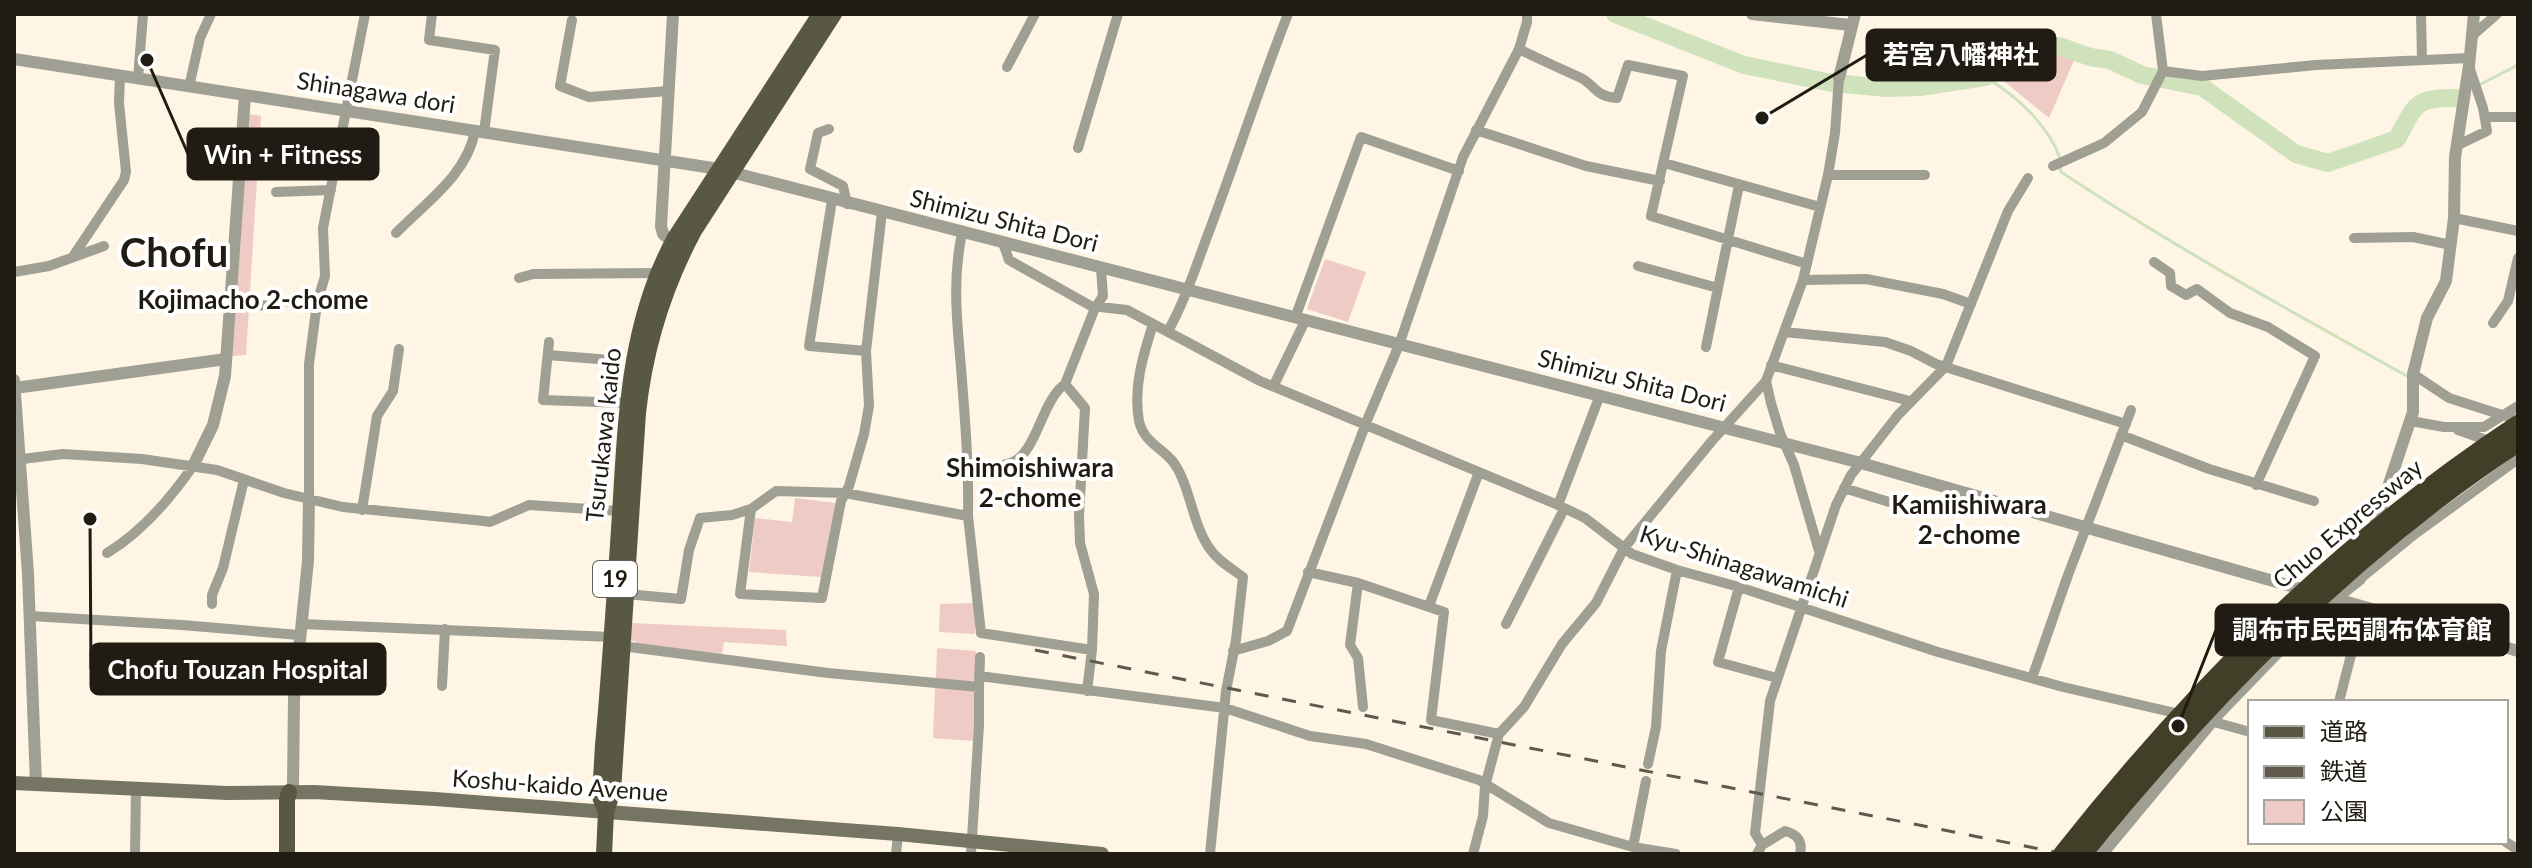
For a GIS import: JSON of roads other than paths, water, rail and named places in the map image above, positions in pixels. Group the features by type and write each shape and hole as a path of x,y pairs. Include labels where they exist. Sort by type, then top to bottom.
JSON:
{"highway":[{"name":"Chuo Expressway","path":"2062,854 2160,735 2244,646 2325,570 2514,419"},
{"name":"Chuo Expressway","path":"2083,854 2173,747 2291,625 2383,542 2518,443"}],"main road":[{"name":"Tsurukawa kaido","path":"725,171 820,14"},
{"name":"Tsurukawa kaido","path":"617,642 620,511 627,403 639,334 658,273 673,242 834,14"},
{"name":"19","path":"604,854 606,812 612,798 617,642 626,594 638,413 648,350 659,308 675,268 725,171"},
{"name":"Koshu-kaido Avenue","path":"17,783 227,793 388,796 898,834 971,848 1102,854"},
{"path":"287,854 289,792"}],"street":[{"path":"138,79 143,14"},
{"path":"189,87 200,38 211,14"},
{"path":"289,792 293,786 294,699 308,561 309,364 317,303 325,276 323,228 365,14"},
{"path":"396,233 456,174 472,148 479,132 495,50 429,40 432,14"},
{"path":"673,14 661,226 663,234 673,242"},
{"path":"1007,67 1035,14"},
{"path":"1078,148 1118,14"},
{"path":"1168,331 1233,169 1259,88 1288,14"},
{"path":"1233,651 1268,641 1287,631 1399,345 1459,171 1476,130 1519,49 1527,14"},
{"path":"1473,854 1483,816 1485,786 1499,734 1524,707 1562,644 1596,603 1624,548 1766,381 1803,280 1828,175 1839,78 1853,19 1752,14"},
{"path":"2053,166 2104,143 2142,112 2163,71 2156,14"},
{"path":"2421,14 2422,59"},
{"path":"2360,579 2381,505 2411,421 2413,374 2427,318 2446,281 2454,218 2456,146 2474,14"},
{"path":"2473,35 2497,14"},
{"path":"572,20 560,86 589,97 669,91"},
{"path":"1519,49 1583,78 1600,96 1611,98 1617,98 1628,65 1683,76 1651,216 1807,264"},
{"name":"Shinagawa dori","path":"14,59 725,171"},
{"path":"2163,71 2202,76 2422,59 2469,62"},
{"path":"2456,146 2487,131 2469,62"},
{"path":"74,255 124,180 120,76"},
{"path":"107,553 135,533 173,495 193,466 213,425 226,359 245,95"},
{"path":"2485,117 2518,117"},
{"path":"829,129 818,133 810,169 843,186 847,204"},
{"path":"1476,130 1586,166 1660,181"},
{"path":"1274,385 1300,319 1361,137 1459,171"},
{"path":"1664,163 1820,207"},
{"name":"Shimizu Shita Dori","path":"725,171 1861,463 2518,651"},
{"path":"1828,175 1925,175"},
{"path":"1800,854 1799,839 1795,833 1785,831 1759,852 1755,833 1770,701 1819,553 1844,488 1910,401 1946,366 2008,211 2028,178"},
{"path":"1706,347 1739,185"},
{"path":"276,192 331,190"},
{"path":"832,200 809,346 866,351"},
{"path":"751,509 740,594 822,598 830,547 864,434 869,406 866,351 882,212"},
{"path":"2454,218 2518,231"},
{"path":"962,233 956,263 955,315 969,467 968,516 981,633 1092,650"},
{"path":"2354,238 2413,237 2451,245"},
{"name":"Kyu-Shinagawamichi","path":"1003,243 1009,260 1095,308 1127,310 1249,376 1585,518 1624,548 1677,570 1739,587 1907,643 2032,678 2248,731"},
{"path":"14,272 49,266 104,246"},
{"path":"2493,323 2508,301 2518,258"},
{"path":"2154,262 2170,273 2171,286 2179,291 2186,295 2197,289 2230,313 2268,327 2315,356 2256,485"},
{"path":"1638,266 1718,288"},
{"path":"969,467 1004,465 1019,458 1037,431 1052,399 1065,384 1095,308 1103,296 1101,269"},
{"path":"519,278 533,274 658,273"},
{"path":"1803,280 1866,279 1943,294 1971,304"},
{"path":"254,305 273,306 282,301 317,303"},
{"path":"1153,324 1138,376 1141,429 1147,439 1173,462 1212,552 1243,577 1210,854"},
{"path":"1784,332 1885,342 1946,366 2126,424"},
{"path":"549,342 543,400 627,403"},
{"path":"362,510 377,416 393,391 399,349"},
{"path":"548,355 610,360"},
{"path":"14,388 226,359"},
{"path":"1771,365 1910,401"},
{"path":"2413,374 2449,398 2514,419"},
{"path":"14,380 22,459 36,784"},
{"path":"1766,381 1780,433 1818,540 1819,553"},
{"path":"1065,384 1085,408 1080,543 1094,594 1087,691"},
{"path":"1506,624 1561,507 1600,395"},
{"path":"2514,419 2518,406"},
{"path":"2032,678 2131,410"},
{"path":"2444,427 2484,427 2514,419"},
{"path":"2102,854 2212,721 2276,654 2336,598 2518,456 2476,435 2411,421"},
{"path":"2121,435 2256,485 2314,501"},
{"path":"22,459 63,454 142,459 217,470 309,498 362,510 490,522 529,505 620,511"},
{"path":"1429,606 1479,472"},
{"path":"212,604 244,480"},
{"path":"1844,488 1889,502"},
{"path":"626,594 681,599 689,550 700,518 732,515 751,509 776,491 845,493 968,516"},
{"path":"1648,764 1656,727 1661,651 1677,570"},
{"path":"1308,572 1358,583 1444,612 1431,720 1499,734"},
{"path":"1358,583 1350,645 1358,658 1363,707"},
{"path":"1739,587 1718,662 1777,678"},
{"path":"2340,700 2363,608"},
{"path":"30,616 300,629 445,629 617,642 828,673 979,681 1225,708 1310,736 1366,744 1479,780 1549,823 1633,847 1676,854"},
{"path":"442,686 445,629"},
{"path":"971,848 980,657"},
{"path":"1633,847 1646,781"},
{"path":"135,854 136,789"},
{"path":"896,854 898,834"}],"waterway":[{"path":"1615,14 1744,65 1832,83"},
{"path":"1845,84 1920,87 1985,77 2030,53 2059,46 2090,57 2110,60 2142,75 2202,87 2296,154 2328,163 2397,139 2418,105 2432,99 2456,98"},
{"path":"2479,85 2518,65"},
{"path":"1985,77 2030,112 2048,134 2060,158"},
{"path":"2060,166 2061,172 2146,226 2407,376"}],"railway":[{"path":"1035,650 2065,854"}],"place":[{"name":"Win + Fitness","path":"147,60"},
{"name":"若宮八幡神社","path":"1762,118"},
{"name":"Chofu Touzan Hospital","path":"90,519"},
{"name":"調布市民西調布体育館","path":"2178,726"}],"district":[{"name":"Chofu","path":"174,253"},
{"name":"Kojimacho 2-chome","path":"253,300"},
{"name":"Shimoishiwara 2-chome","path":"1030,483"},
{"name":"Kamiishiwara 2-chome","path":"1969,520"}]}
